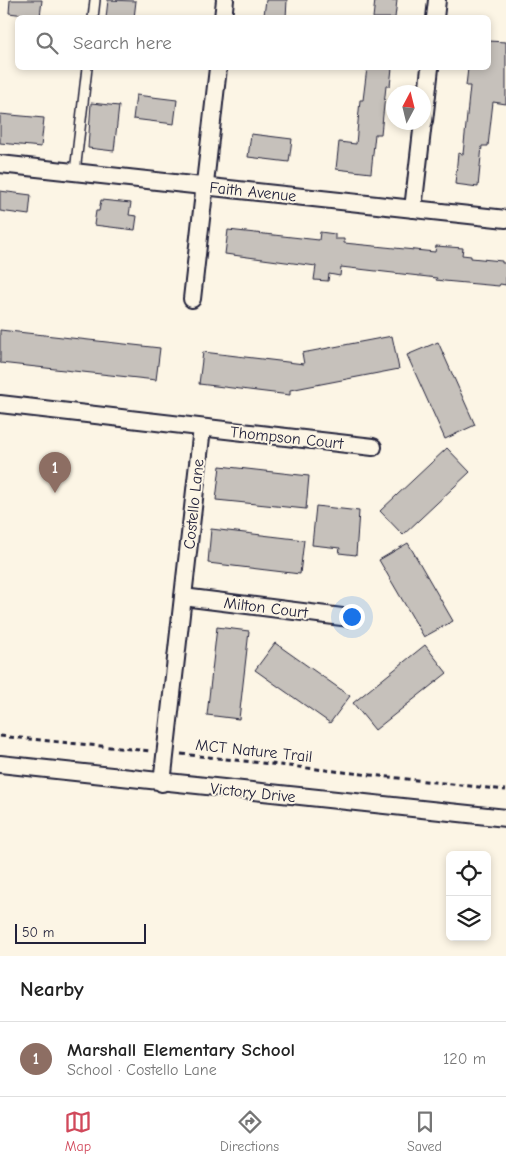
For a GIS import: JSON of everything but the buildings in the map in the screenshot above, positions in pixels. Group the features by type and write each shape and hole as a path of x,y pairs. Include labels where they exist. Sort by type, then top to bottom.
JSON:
{"street":[{"path":"224,15 226,0"},
{"path":"435,15 437,0"},
{"path":"192,299 218,70"},
{"path":"428,85 430,70"},
{"path":"413,209 422,130"},
{"name":"Faith Avenue","path":"0,164 506,219"},
{"path":"0,404 202,428"},
{"name":"Thompson Court","path":"202,428 373,447"},
{"name":"Costello Lane","path":"162,782 202,428"},
{"name":"Milton Court","path":"183,597 350,618"},
{"name":"Victory Drive","path":"0,769 162,782 506,818"}],"lane":[{"path":"93,15 95,0"},
{"path":"74,172 87,70"}],"path":[{"name":"MCT Nature Trail","path":"0,736 506,790"}],"place":[{"name":"Marshall Elementary School","path":"55,493"}]}
